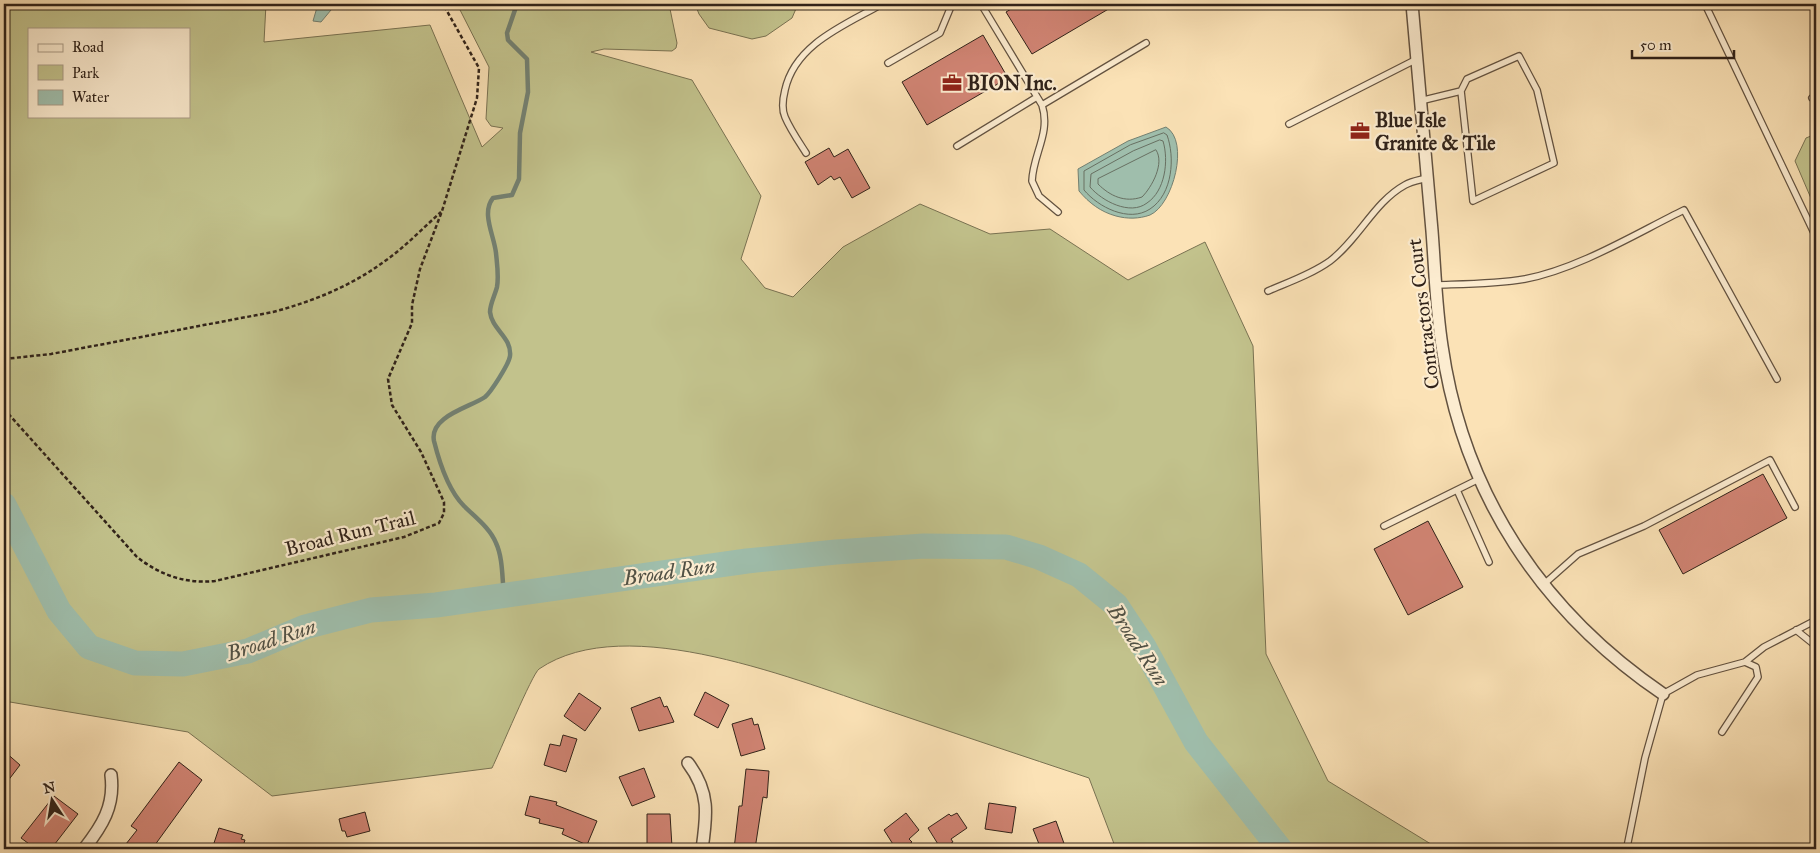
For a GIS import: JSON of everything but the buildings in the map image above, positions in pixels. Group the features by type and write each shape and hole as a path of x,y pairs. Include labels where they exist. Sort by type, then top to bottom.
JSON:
{"street":[{"name":"Contractors Court","path":"1412,4 1442,346 1456,416 1479,479 1516,550 1543,585 1600,647 1629,672 1662,694"},
{"path":"688,762 701,785 705,798 707,814 702,849"},
{"path":"84,849 101,828 108,814 112,800 111,775"}],"lane":[{"path":"806,153 784,116 783,97 790,72 802,56 820,40 882,4"},
{"path":"888,63 940,33 952,4"},
{"path":"982,4 1042,105 1046,123 1032,181 1039,196 1058,212"},
{"path":"1705,4 1816,237"},
{"path":"1042,105 1146,43"},
{"path":"1420,101 1461,90 1467,79 1519,56 1537,90 1554,163 1473,200 1461,90"},
{"path":"1290,124 1416,59"},
{"path":"957,146 1037,97"},
{"path":"1268,291 1315,270 1330,260 1348,245 1389,197 1407,183 1427,178"},
{"path":"1436,285 1526,279 1574,264 1684,210 1777,379"},
{"path":"1543,585 1578,554 1644,526 1770,460 1795,507"},
{"path":"1384,526 1479,479"},
{"path":"1457,490 1489,562"},
{"path":"1673,849 1627,848 1645,758 1662,694 1697,675 1745,662 1764,647 1816,620"},
{"path":"1796,630 1816,646"},
{"path":"1722,732 1758,678 1756,667 1745,662"}],"path":[{"name":"Broad Run Trail","path":"4,410 137,557 157,571 173,578 190,581 215,581 404,537 439,523 444,513 444,502 421,452 392,405 388,379 412,323 412,305 420,269 442,211 480,82 479,68 443,4"},
{"path":"4,359 75,350 273,312 304,304 354,281 387,260 442,211"}],"green space":[{"path":"4,4 266,4 264,42 430,25 482,147 503,128 491,126 486,119 489,67 457,4 669,4 677,43 676,48 672,51 604,49 591,52 692,80 761,196 741,259 765,288 793,297 843,247 920,204 990,234 1050,229 1128,280 1205,242 1253,346 1266,654 1328,781 1439,849 1116,849 1089,778 763,669 665,648 618,646 576,652 539,669 523,699 492,768 272,796 188,732 4,701"},
{"path":"695,4 798,4 792,18 766,36 752,39 709,28 699,14"},
{"path":"1816,134 1816,210 1795,161 1806,138"}],"water":[{"path":"318,4 336,4 321,22 313,21"},
{"path":"1166,127 1173,134 1177,145 1176,172 1166,199 1150,215 1133,218 1111,214 1091,203 1079,191 1078,169 1128,141"}],"waterway":[{"path":"504,595 501,562 496,543 486,528 464,506 454,492 445,475 434,441 434,432 438,425 452,413 485,397 507,365 510,356 508,344 494,324 490,312 497,287 498,274 488,210 493,198 512,195 519,179 520,133 528,92 527,59 508,40 507,33 517,4"},
{"name":"Broad Run","path":"4,505 59,611 89,647 135,663 183,664 248,651 305,627 371,610 436,605 747,561 836,552 924,546 1006,547 1039,557 1079,575 1116,605 1144,647 1196,742 1280,849"}],"place":[{"name":"BION Inc.","path":"952,83"},
{"name":"Blue Isle Granite & Tile","path":"1360,131"}]}
